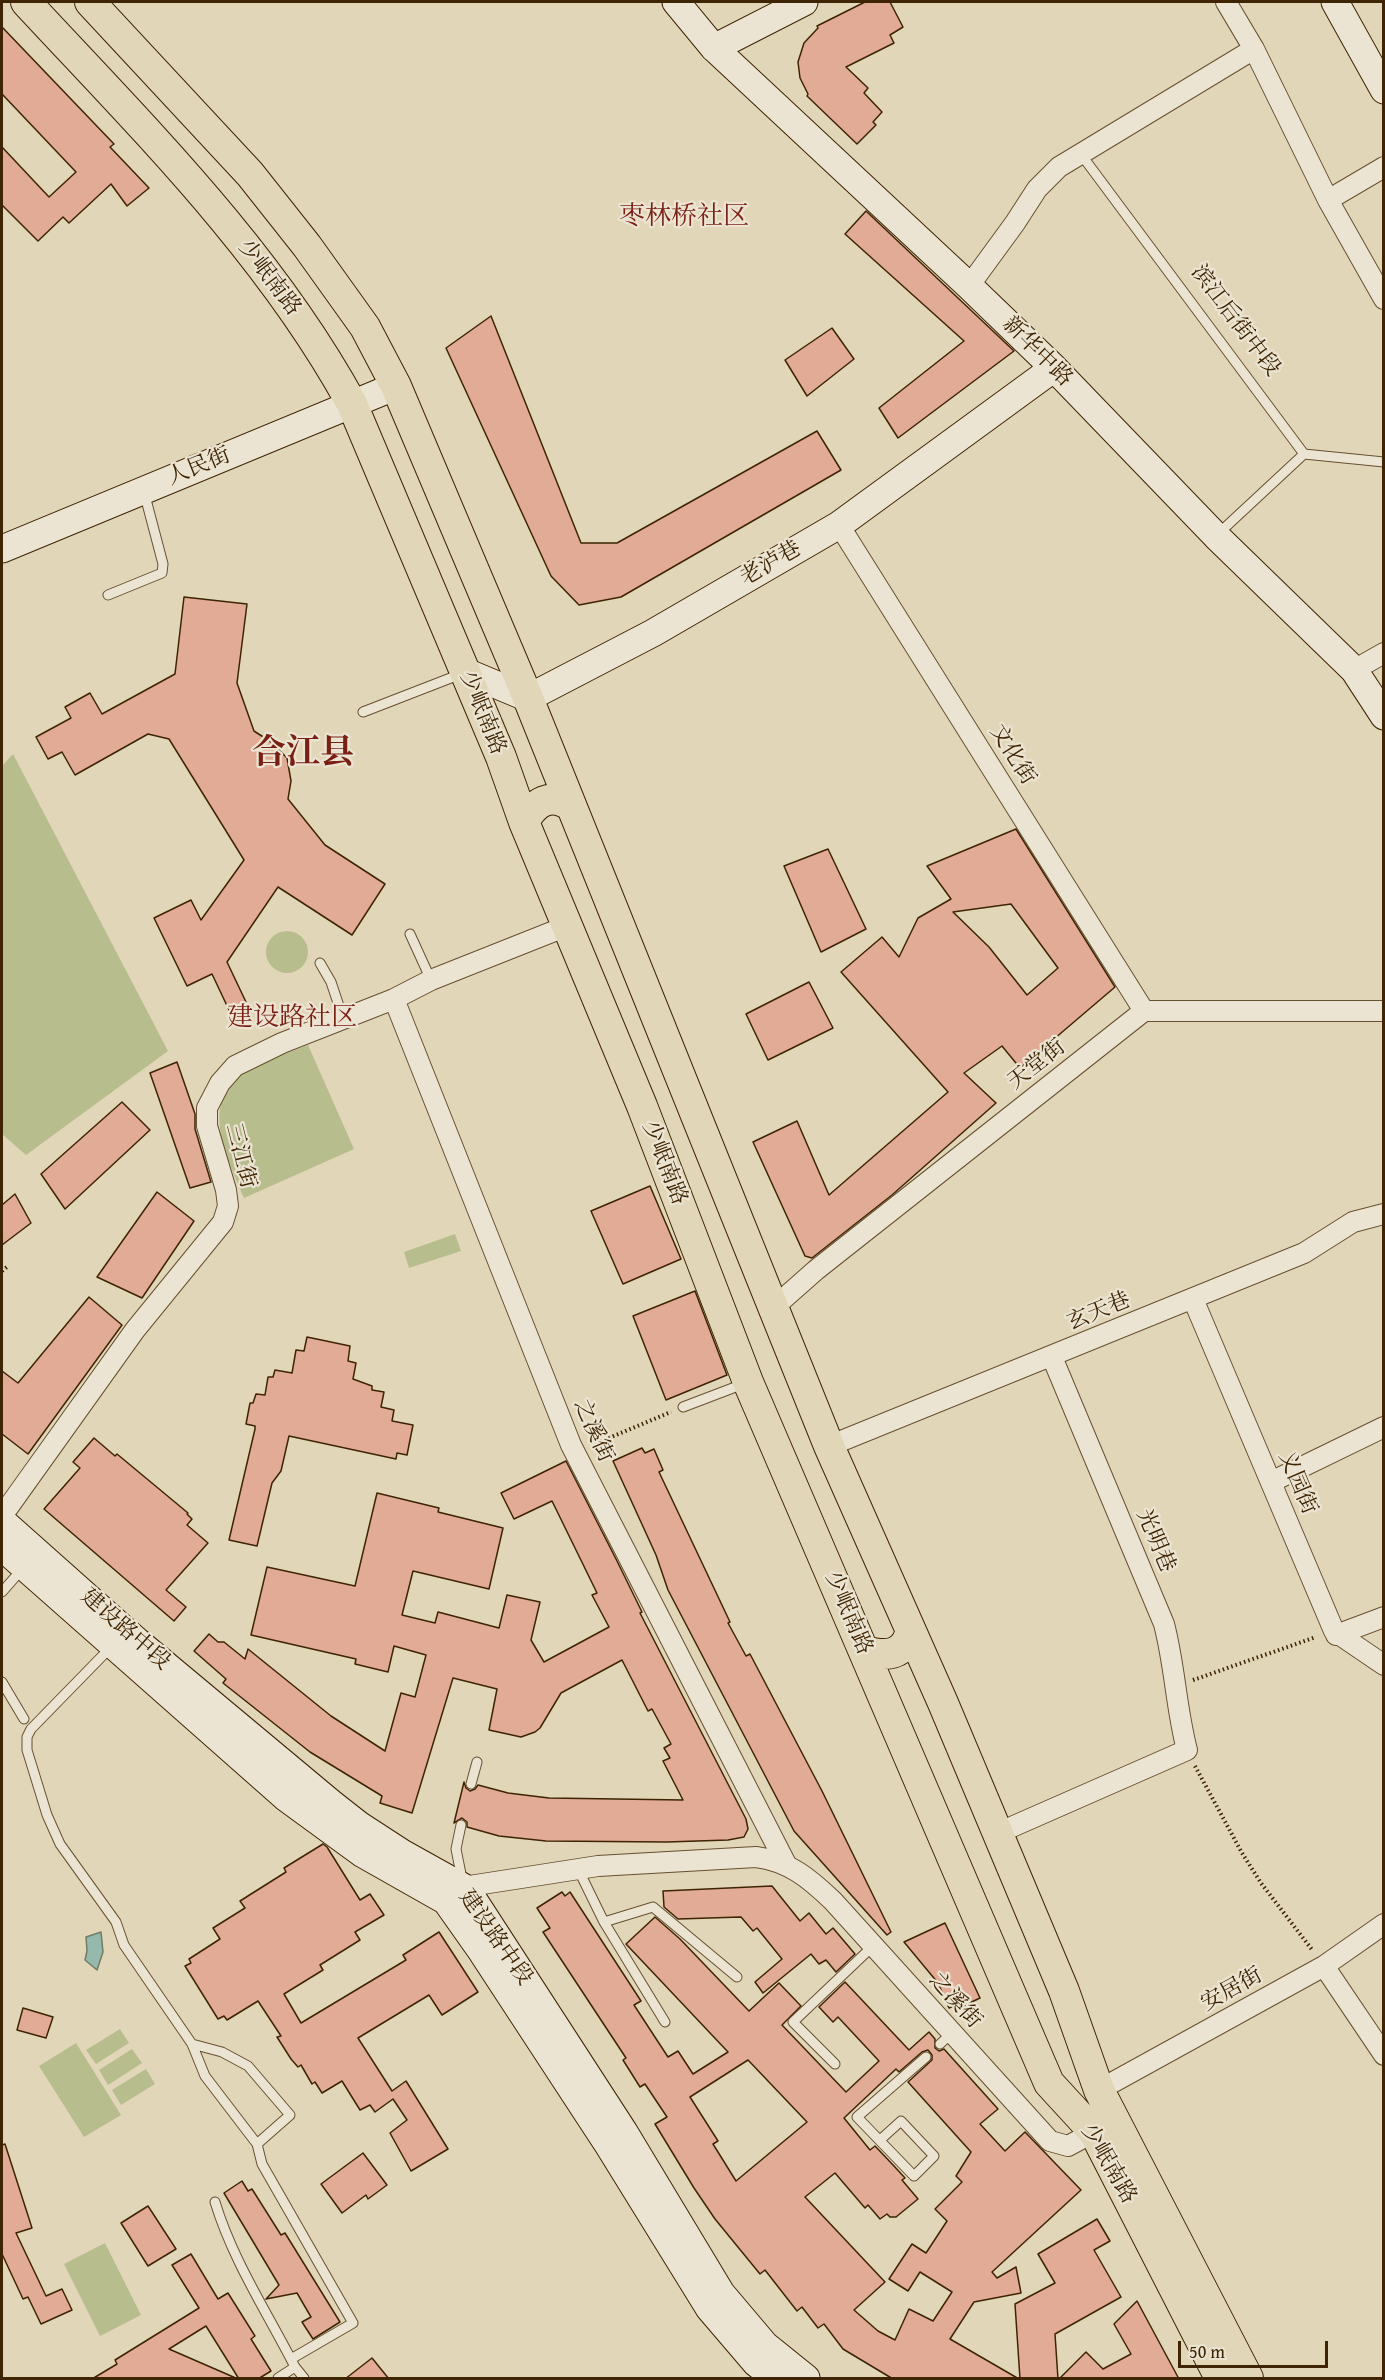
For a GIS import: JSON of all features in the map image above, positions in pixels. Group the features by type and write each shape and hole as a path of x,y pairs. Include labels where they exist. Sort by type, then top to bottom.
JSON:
{"main road":[{"name":"少岷南路","path":"26,2 213,204 299,318 334,370 352,404 466,672 524,822 642,1106 748,1382 1049,2083 1094,2132 1220,2379"},
{"name":"少岷南路","path":"90,2 250,174 307,246 365,327 396,386 528,698 829,1446 998,1833 1068,2002 1099,2090 1248,2379"},
{"path":"524,822 534,806 543,801 563,801 572,807"},
{"path":"864,1651 877,1654 894,1653 903,1648 911,1631"}],"street":[{"name":"新华中路","path":"676,2 714,48 1054,368 1216,536 1354,670 1383,716"},
{"path":"714,48 804,2"},
{"path":"1226,2 1254,49 1329,200 1383,299"},
{"path":"1335,2 1383,90"},
{"path":"969,286 1037,189 1059,167 1254,49"},
{"path":"1329,200 1383,167"},
{"name":"老泸巷","path":"528,698 653,633 839,525 1054,368"},
{"name":"人民街","path":"2,549 396,386"},
{"name":"文化街","path":"839,525 1144,1011"},
{"path":"1354,670 1383,653"},
{"path":"466,672 528,698"},
{"name":"三江街","path":"2,1516 135,1330 223,1222 228,1206 226,1190 207,1126 207,1108 220,1083 235,1066 343,1018 394,999 431,980 567,926"},
{"name":"之溪街","path":"394,999 574,1452 786,1864"},
{"path":"1144,1011 1383,1011"},
{"name":"天堂街","path":"773,1308 825,1263 1144,1011"},
{"name":"玄天巷","path":"829,1446 1304,1253 1353,1222 1383,1214"},
{"name":"义园街","path":"1193,1299 1335,1633"},
{"name":"光明巷","path":"1052,1357 1164,1624 1170,1646 1174,1686 1187,1750"},
{"path":"1271,1482 1383,1427"},
{"name":"建设路中段","path":"2,1521 119,1638 285,1797 363,1854 455,1894 624,2132 721,2293 765,2345 806,2379"},
{"name":"建设路中段","path":"2,1546 119,1638"},
{"path":"1335,1633 1383,1617"},
{"path":"1335,1633 1383,1665"},
{"path":"998,1833 1187,1750"},
{"name":"之溪街","path":"455,1894 578,1869 756,1857 786,1864 816,1885 873,1946 946,2038 1050,2141 1068,2146 1094,2132"},
{"name":"建设路中段","path":"455,1894 482,1952 601,2134 709,2308 748,2355 775,2379"},
{"name":"安居街","path":"1099,2090 1324,1966 1383,1924"},
{"path":"1324,1966 1383,2055"}],"lane":[{"name":"滨江后街中段","path":"1080,153 1304,454"},
{"path":"1216,536 1304,454 1383,462"},
{"path":"108,595 162,573 163,564 143,490"},
{"path":"363,712 466,672"},
{"path":"410,934 431,980"},
{"path":"320,963 331,982 343,1018"},
{"path":"684,1407 748,1382"},
{"path":"2,1592 25,1566"},
{"path":"119,1638 31,1729 27,1737 27,1750 47,1815 60,1844 116,1922 124,1945 192,2044 205,2076 256,2144 262,2164 353,2323 293,2363 278,2379"},
{"path":"2,1682 24,1719"},
{"path":"471,1784 477,1762"},
{"path":"455,1894 456,1849 461,1825"},
{"path":"578,1869 604,1922 664,2022"},
{"path":"604,1922 653,1907 737,1977"},
{"path":"835,2064 794,2022 873,1946"},
{"path":"192,2044 222,2052 248,2066 290,2115 256,2144"},
{"path":"880,2140 901,2121 934,2156 914,2176 858,2117 926,2056"},
{"path":"215,2202 229,2245 304,2379"}],"path":[{"path":"2,1271 8,1266"},
{"path":"574,1452 684,1407"},
{"path":"1174,1686 1335,1633"},
{"path":"1187,1750 1214,1804 1261,1884 1324,1966"}],"green space":[{"path":"13,754 168,1051 26,1155 2,1134 2,766"},
{"path":"287,931 302,937 308,952 302,967 287,973 272,967 266,952 272,937"},
{"path":"308,1045 354,1149 244,1198 220,1132 219,1115 222,1099 231,1084 245,1072 268,1060"},
{"path":"455,1234 461,1251 409,1268 404,1252"},
{"path":"120,2029 129,2043 96,2064 86,2050"},
{"path":"76,2043 121,2115 84,2137 39,2066"},
{"path":"132,2049 142,2063 108,2085 99,2070"},
{"path":"146,2069 155,2084 121,2105 112,2090"},
{"path":"105,2243 141,2315 100,2336 64,2264"}],"water":[{"path":"101,1932 103,1952 97,1970 85,1960 86,1937"}],"building":[{"path":"865,2 890,2 903,27 890,35 894,43 846,67 868,88 864,93 882,112 873,122 876,125 857,144 807,96 800,78 798,62 804,43 818,28 817,26"},
{"path":"2,27 114,144 110,147 149,188 127,206 111,184 69,223 63,217 38,241 2,205 2,147 49,197 76,172 2,94"},
{"path":"866,211 1014,351 898,438 879,408 964,341 845,234"},
{"path":"491,316 581,543 617,543 817,431 841,470 621,597 579,605 551,576 446,348"},
{"path":"832,328 854,359 807,396 785,360"},
{"path":"184,597 247,604 237,683 254,731 271,742 287,758 291,781 288,799 325,845 385,884 352,935 278,887 227,962 246,1002 229,1010 212,974 187,986 154,918 191,900 201,920 244,860 169,739 148,734 75,775 62,752 48,759 36,737 71,718 65,707 90,693 102,714 175,674"},
{"path":"1016,829 1115,987 1020,1068 1002,1046 964,1073 996,1103 892,1195 812,1258 805,1256 753,1142 797,1121 829,1195 948,1092 841,972 882,937 899,957 918,918 951,899 927,866","holes":["1011,904 1058,968 1027,995 989,947 953,912"]},
{"path":"828,849 866,929 821,952 784,866"},
{"path":"809,982 833,1028 768,1060 746,1014"},
{"path":"177,1062 195,1114 195,1129 211,1182 190,1188 150,1073"},
{"path":"122,1102 150,1130 65,1209 41,1174"},
{"path":"650,1186 681,1259 623,1284 591,1211"},
{"path":"157,1192 194,1221 142,1298 97,1277"},
{"path":"15,1194 31,1223 2,1245 2,1205"},
{"path":"695,1291 727,1375 666,1400 633,1316"},
{"path":"89,1297 122,1325 28,1454 2,1434 2,1371 18,1383"},
{"path":"307,1337 350,1346 348,1361 356,1363 353,1379 372,1386 372,1390 384,1392 381,1407 394,1410 392,1421 413,1425 407,1455 397,1453 396,1459 289,1436 281,1471 272,1483 257,1546 229,1540 255,1429 255,1426 246,1424 250,1403 253,1403 256,1394 265,1395 268,1377 273,1377 275,1370 292,1373 296,1350 304,1351"},
{"path":"94,1438 115,1456 117,1454 188,1513 192,1519 187,1525 208,1543 166,1590 186,1607 174,1621 44,1509 80,1468 73,1462"},
{"path":"642,1448 645,1453 654,1449 663,1470 659,1472 730,1622 728,1623 746,1656 750,1654 822,1791 891,1932 887,1935 794,1831 668,1590 656,1555 613,1461"},
{"path":"566,1461 642,1612 640,1613 746,1819 748,1829 744,1837 728,1840 667,1842 546,1841 499,1836 467,1827 467,1822 462,1818 454,1823 464,1782 470,1791 478,1785 508,1793 549,1798 683,1800 663,1761 670,1758 664,1748 671,1744 652,1709 648,1711 622,1660 561,1693 540,1728 521,1737 489,1730 497,1689 453,1678 412,1813 380,1803 382,1796 310,1752 223,1683 226,1679 194,1651 209,1634 218,1642 224,1642 245,1659 248,1649 331,1716 385,1751 401,1693 415,1697 426,1655 394,1646 388,1672 355,1664 356,1659 251,1635 267,1567 355,1586 377,1493 439,1508 438,1512 503,1528 489,1589 413,1571 402,1615 435,1623 438,1612 499,1628 507,1595 540,1602 531,1640 544,1662 609,1627 592,1595 597,1593 552,1501 514,1519 501,1493"},
{"path":"323,1844 360,1900 370,1894 384,1915 355,1932 360,1940 320,1965 323,1970 284,1994 301,2023 406,1960 403,1955 439,1932 478,1992 442,2015 429,1995 358,2038 392,2091 406,2081 448,2149 411,2171 390,2133 407,2120 393,2099 375,2112 370,2105 360,2110 342,2081 322,2093 315,2082 312,2084 301,2065 298,2067 291,2059 277,2037 281,2036 258,2001 227,2020 224,2016 218,2019 185,1966 191,1963 189,1959 220,1939 213,1928 245,1908 240,1901 286,1872 284,1868"},
{"path":"772,1886 800,1921 809,1913 826,1934 833,1928 855,1954 836,1972 826,1960 819,1964 811,1954 763,1993 755,1982 782,1959 757,1928 753,1931 741,1917 678,1919 664,1907 663,1891"},
{"path":"562,1892 565,1896 570,1892 641,2001 634,2005 668,2057 678,2051 693,2074 728,2052 626,1944 655,1917 680,1939 749,2011 779,1983 801,2006 782,2025 846,2092 879,2061 838,2017 833,2022 819,2007 845,1982 909,2050 929,2032 935,2039 935,2048 939,2051 944,2049 998,2109 980,2124 1005,2151 1025,2132 1081,2190 992,2272 997,2278 1016,2267 1021,2293 974,2302 950,2339 1019,2379 893,2379 843,2349 824,2324 818,2328 802,2307 797,2311 765,2270 760,2274 715,2219 694,2188 655,2124 667,2117 645,2084 640,2087 623,2060 626,2058 543,1932 550,1928 537,1908","holes":["928,2050 932,2055 932,2060 908,2082 971,2152 956,2176 962,2182 935,2209 947,2221 926,2253 912,2244 889,2279 908,2291 920,2272 952,2292 933,2321 909,2309 895,2340 878,2331 854,2310 885,2282 805,2197 835,2173 865,2208 868,2205 880,2219 887,2214 890,2217 896,2217 918,2199 902,2180 905,2178 875,2146 870,2150 844,2118 896,2069 899,2072 922,2052","748,2060 807,2122 736,2181 713,2144 718,2141 690,2097"]},
{"path":"945,1923 980,1998 959,2008 958,2004 949,2008 938,1983 904,1942"},
{"path":"23,2008 53,2017 46,2038 17,2030"},
{"path":"5,2144 32,2228 16,2233 46,2296 62,2289 72,2310 41,2324 28,2297 23,2299 2,2254 2,2145"},
{"path":"363,2153 387,2185 368,2199 366,2195 342,2213 321,2184"},
{"path":"242,2181 248,2191 252,2189 281,2235 285,2233 340,2322 313,2339 302,2322 311,2317 297,2293 266,2299 279,2285 224,2193"},
{"path":"148,2206 176,2249 148,2266 121,2223"},
{"path":"1097,2219 1110,2241 1094,2250 1121,2297 1055,2334 1058,2379 1020,2379 1015,2304 1055,2283 1038,2254"},
{"path":"191,2254 218,2299 228,2293 255,2336 251,2339 271,2371 258,2379 239,2379 206,2326 169,2349 238,2379 92,2379 117,2364 115,2360 199,2308 172,2265"},
{"path":"1137,2301 1179,2379 1059,2379 1086,2352 1103,2369 1131,2354 1114,2324"},
{"path":"372,2358 389,2379 345,2379"}],"district":[{"name":"枣林桥社区","path":"684,217"},
{"name":"合江县","path":"303,754"},
{"name":"建设路社区","path":"292,1018"}]}
